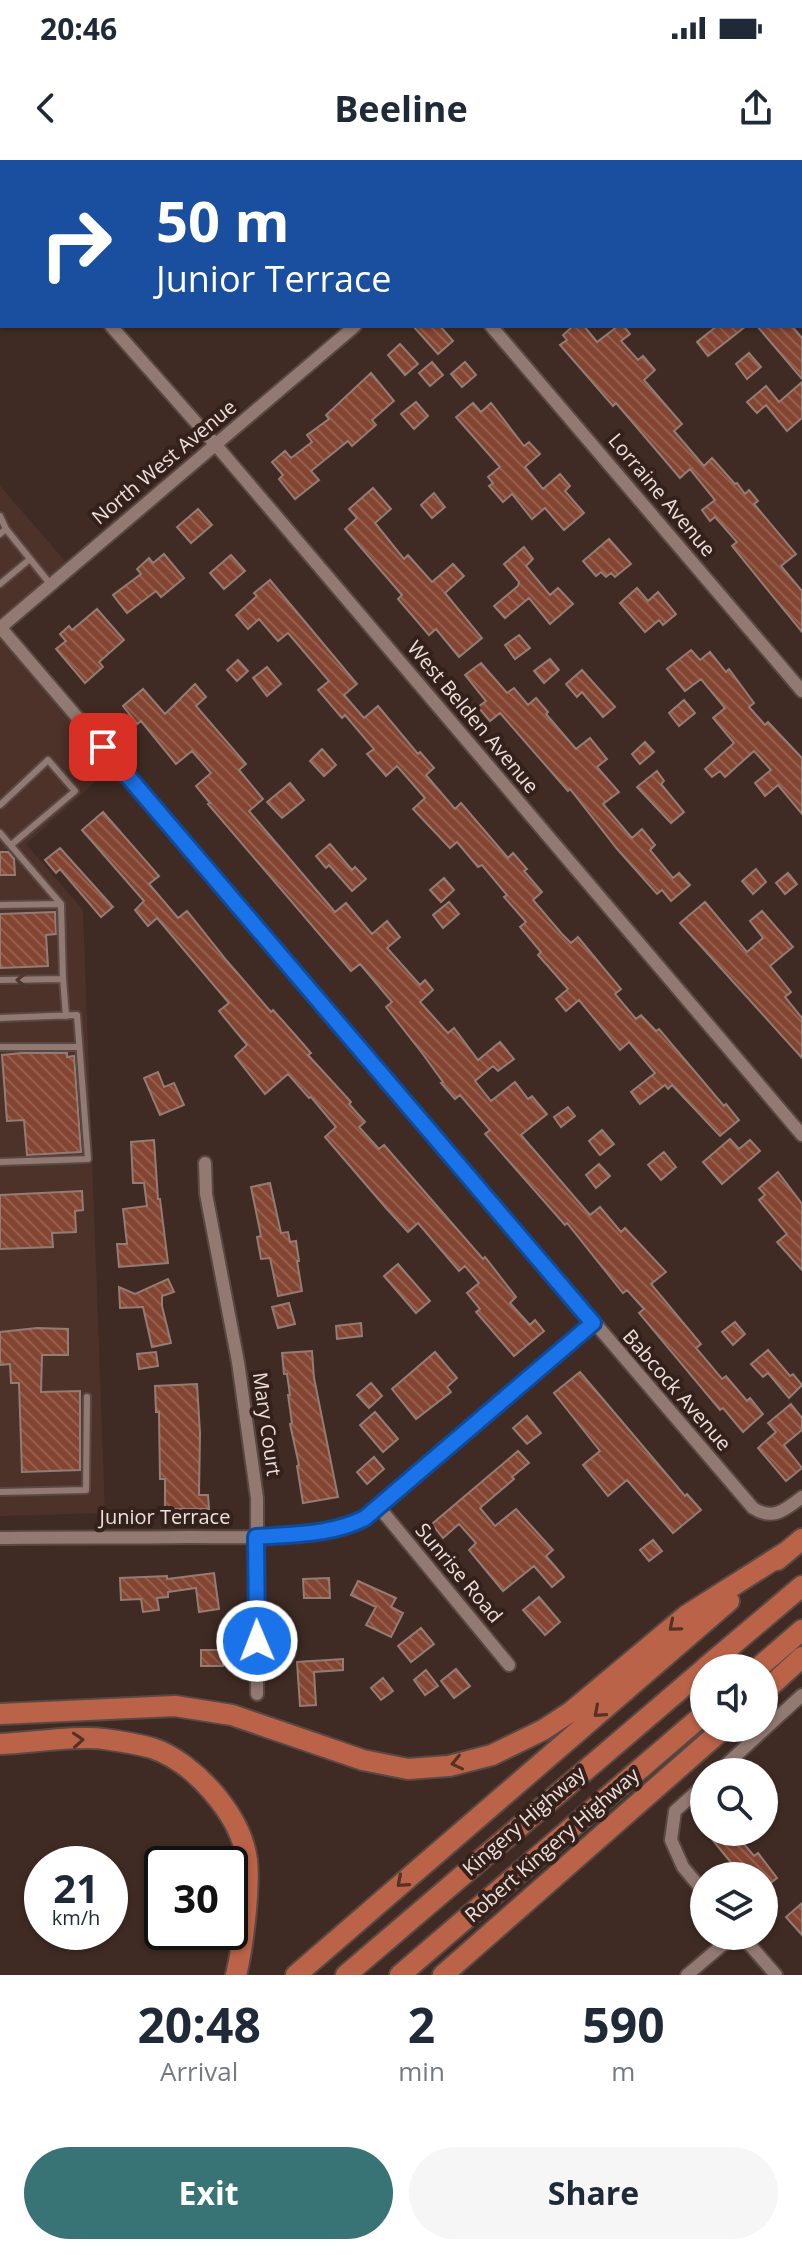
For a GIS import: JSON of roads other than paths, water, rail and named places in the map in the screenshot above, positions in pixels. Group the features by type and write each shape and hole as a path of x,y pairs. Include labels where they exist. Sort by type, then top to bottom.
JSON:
{"highway":[{"path":"0,1701 10,1713 175,1706 232,1715 363,1760 408,1769 449,1766 492,1755 543,1730 572,1711 687,1615 794,1546"},
{"path":"296,1975 794,1546"},
{"name":"Kingery Highway","path":"721,1654 802,1586"},
{"path":"774,1654 802,1630"},
{"path":"778,1679 802,1657"},
{"name":"Kingery Highway","path":"346,1975 690,1680"},
{"name":"Robert Kingery Highway","path":"400,1975 690,1726"},
{"path":"0,1744 100,1739 153,1748 190,1768 222,1803 239,1835 247,1860 244,1928 236,1975"},
{"path":"443,1975 708,1742"},
{"path":"0,1760 30,1743"},
{"path":"461,1975 678,1769"}],"street":[{"name":"West Belden Avenue","path":"113,328 215,444 802,1135"},
{"name":"North West Avenue","path":"0,628 353,328"},
{"name":"Lorraine Avenue","path":"493,328 802,691"},
{"name":"Babcock Avenue","path":"0,628 753,1508 768,1514 781,1513 802,1497"},
{"name":"Mary Court","path":"205,1163 206,1194 238,1362 257,1498 257,1694"},
{"name":"Junior Terrace","path":"0,1538 256,1537 329,1531 349,1526 378,1506 593,1323"},
{"name":"Sunrise Road","path":"378,1506 509,1665"},
{"path":"733,1758 802,1695"},
{"path":"690,1798 675,1811 671,1840 690,1875"},
{"path":"687,1975 716,1950"},
{"path":"754,1950 776,1975"}],"lane":[{"path":"0,516 3,532 51,585"},
{"path":"0,584 30,559"},
{"path":"0,805 48,760 75,791 11,845"},
{"path":"0,833 61,904 66,1016"},
{"path":"0,905 61,904"},
{"path":"0,980 63,979"},
{"path":"0,1018 77,1015 88,1159 0,1162"},
{"path":"0,1047 79,1047"},
{"path":"0,1492 86,1490 87,1397"}]}
